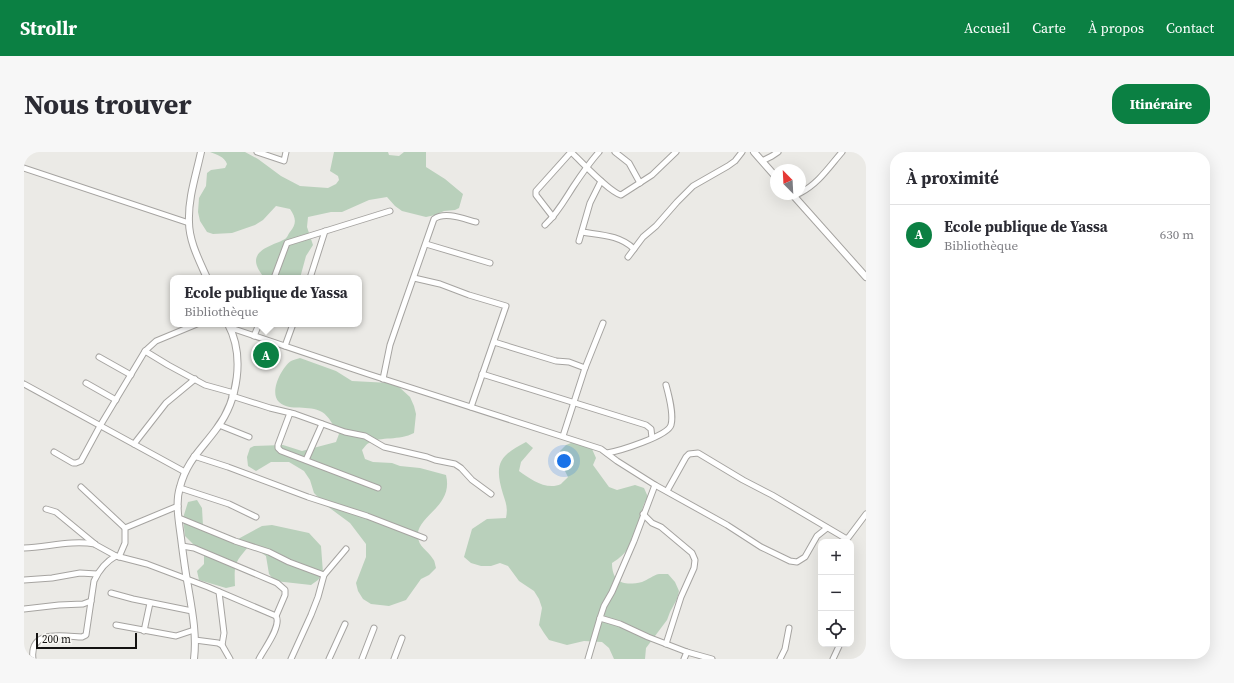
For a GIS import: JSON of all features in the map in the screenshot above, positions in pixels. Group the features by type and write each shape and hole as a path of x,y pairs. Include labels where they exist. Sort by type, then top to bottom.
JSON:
{"main road":[{"path":"201,152 189,205 189,223 195,249 206,275"},
{"path":"754,152 770,170"},
{"path":"801,200 866,277"},
{"path":"194,659 194,630 178,506 180,488 185,472 194,456 219,425 233,394 238,364 237,352 230,327"}],"street":[{"path":"257,152 284,161 286,152"},
{"path":"553,217 536,195 536,191 571,152 601,181 618,194 622,195 652,175 676,152"},
{"path":"544,224 553,217 587,166 599,152"},
{"path":"615,152 629,163 640,183"},
{"path":"628,257 643,237 652,230 693,186 728,166 735,161 742,152"},
{"path":"762,161 778,152"},
{"path":"806,189 824,174 842,152"},
{"path":"24,168 189,223"},
{"path":"579,241 590,203 601,181"},
{"path":"275,275 287,243 390,211"},
{"path":"383,379 390,345 433,222 438,217 446,215 476,222"},
{"path":"311,275 326,232"},
{"path":"582,232 616,238 629,244 634,249"},
{"path":"426,244 490,263"},
{"path":"414,278 435,282 469,295 506,306 471,407"},
{"path":"563,436 575,403 585,368 603,323"},
{"path":"54,452 73,463 82,461 100,426 145,350 156,341 190,327"},
{"path":"232,327 254,336 383,379 601,449 616,461 655,485 761,547 790,561 797,562 805,558 809,553 815,539 827,528"},
{"path":"254,336 258,327"},
{"path":"285,346 292,327"},
{"path":"494,342 556,361 569,362 585,368"},
{"path":"145,350 168,365 210,387 345,432 365,436 384,447 455,464 472,480 491,494"},
{"path":"99,357 131,375"},
{"path":"482,374 646,425 651,429 652,438"},
{"path":"134,444 166,403 195,379"},
{"path":"86,383 116,400"},
{"path":"24,384 185,472"},
{"path":"607,453 639,444 667,430 671,426 671,404 666,385"},
{"path":"290,413 277,446 281,451 378,488"},
{"path":"306,460 322,424"},
{"path":"219,425 249,437"},
{"path":"667,492 686,457 689,454 698,453 846,538 866,514"},
{"path":"194,456 424,538"},
{"path":"588,659 604,606 612,592 655,485"},
{"path":"33,659 32,652 34,644 44,637 82,637 86,635 94,581 97,574 110,559 118,557 125,543 125,528 81,487"},
{"path":"180,488 229,504 256,517"},
{"path":"125,528 178,506"},
{"path":"46,509 51,510 63,517 96,545 118,557 147,564 276,616"},
{"path":"643,514 649,521 661,527 692,553 695,560 694,568 681,597 666,644"},
{"path":"179,518 234,541 268,552 289,562 324,575"},
{"path":"24,548 53,544 85,543 96,545"},
{"path":"182,546 194,548 276,583 286,590 286,595 276,616 278,620 275,629 259,659"},
{"path":"291,659 316,603 324,575 346,549"},
{"path":"24,580 52,578 80,573 97,574"},
{"path":"219,592 224,633 222,645"},
{"path":"111,593 192,612"},
{"path":"24,609 83,604 91,601"},
{"path":"144,631 150,603"},
{"path":"600,618 620,624 687,652 712,659"},
{"path":"329,659 344,624"},
{"path":"116,626 176,636 194,630"},
{"path":"362,659 374,628"},
{"path":"780,659 785,649 789,628"},
{"path":"394,659 402,638"},
{"path":"195,640 218,643 222,645 230,659"},
{"path":"833,659 839,647"},
{"path":"684,659 687,652"}],"green space":[{"path":"210,152 245,152 258,159 281,176 300,186 328,188 336,184 339,180 338,176 330,171 334,152 388,152 389,155 399,156 404,152 426,152 426,167 445,179 463,194 459,208 426,217 402,211 387,197 369,200 342,212 331,212 308,217 307,227 313,245 306,256 301,275 262,275 256,261 259,253 287,237 295,223 294,215 290,209 276,206 263,220 255,225 232,233 213,234 207,232 200,221 198,212 199,198 206,186 207,173 211,170 225,168 227,164 222,157"},
{"path":"300,358 336,371 352,381 390,383 399,387 410,397 414,406 416,414 414,433 402,437 374,441 366,445 362,450 365,459 373,462 392,463 400,466 420,468 446,475 447,486 445,495 419,529 418,536 421,546 434,560 436,568 429,575 421,579 406,600 389,606 371,604 363,599 358,591 356,583 366,557 366,544 350,523 327,506 314,493 310,480 304,471 289,462 271,462 256,471 248,466 247,457 250,448 254,446 283,445 302,451 336,442 339,434 325,414 311,408 289,407 283,405 276,398 276,387 280,375 287,364"},
{"path":"576,441 592,449 596,458 593,465 609,487 617,490 635,485 644,488 648,497 643,506 641,518 634,539 623,555 612,563 614,575 620,582 630,584 642,582 659,574 668,574 675,582 679,591 677,599 667,620 646,648 645,659 614,659 609,648 602,642 584,641 567,645 549,640 539,625 542,608 534,591 519,581 508,566 500,563 491,566 481,566 471,563 464,557 472,529 487,519 506,518 507,511 499,475 499,468 504,457 526,442 533,448 521,462 519,471 539,483 556,486 561,484 568,477 560,461 560,451 566,445"},
{"path":"197,500 202,508 203,526 228,540 238,539 262,526 272,525 309,533 321,546 323,573 318,580 311,585 275,581 269,574 266,556 250,545 236,563 235,586 226,588 199,580 197,571 204,564 204,555 185,536 183,518 188,502"}],"place":[{"name":"Ecole publique de Yassa","path":"266,355"}]}
